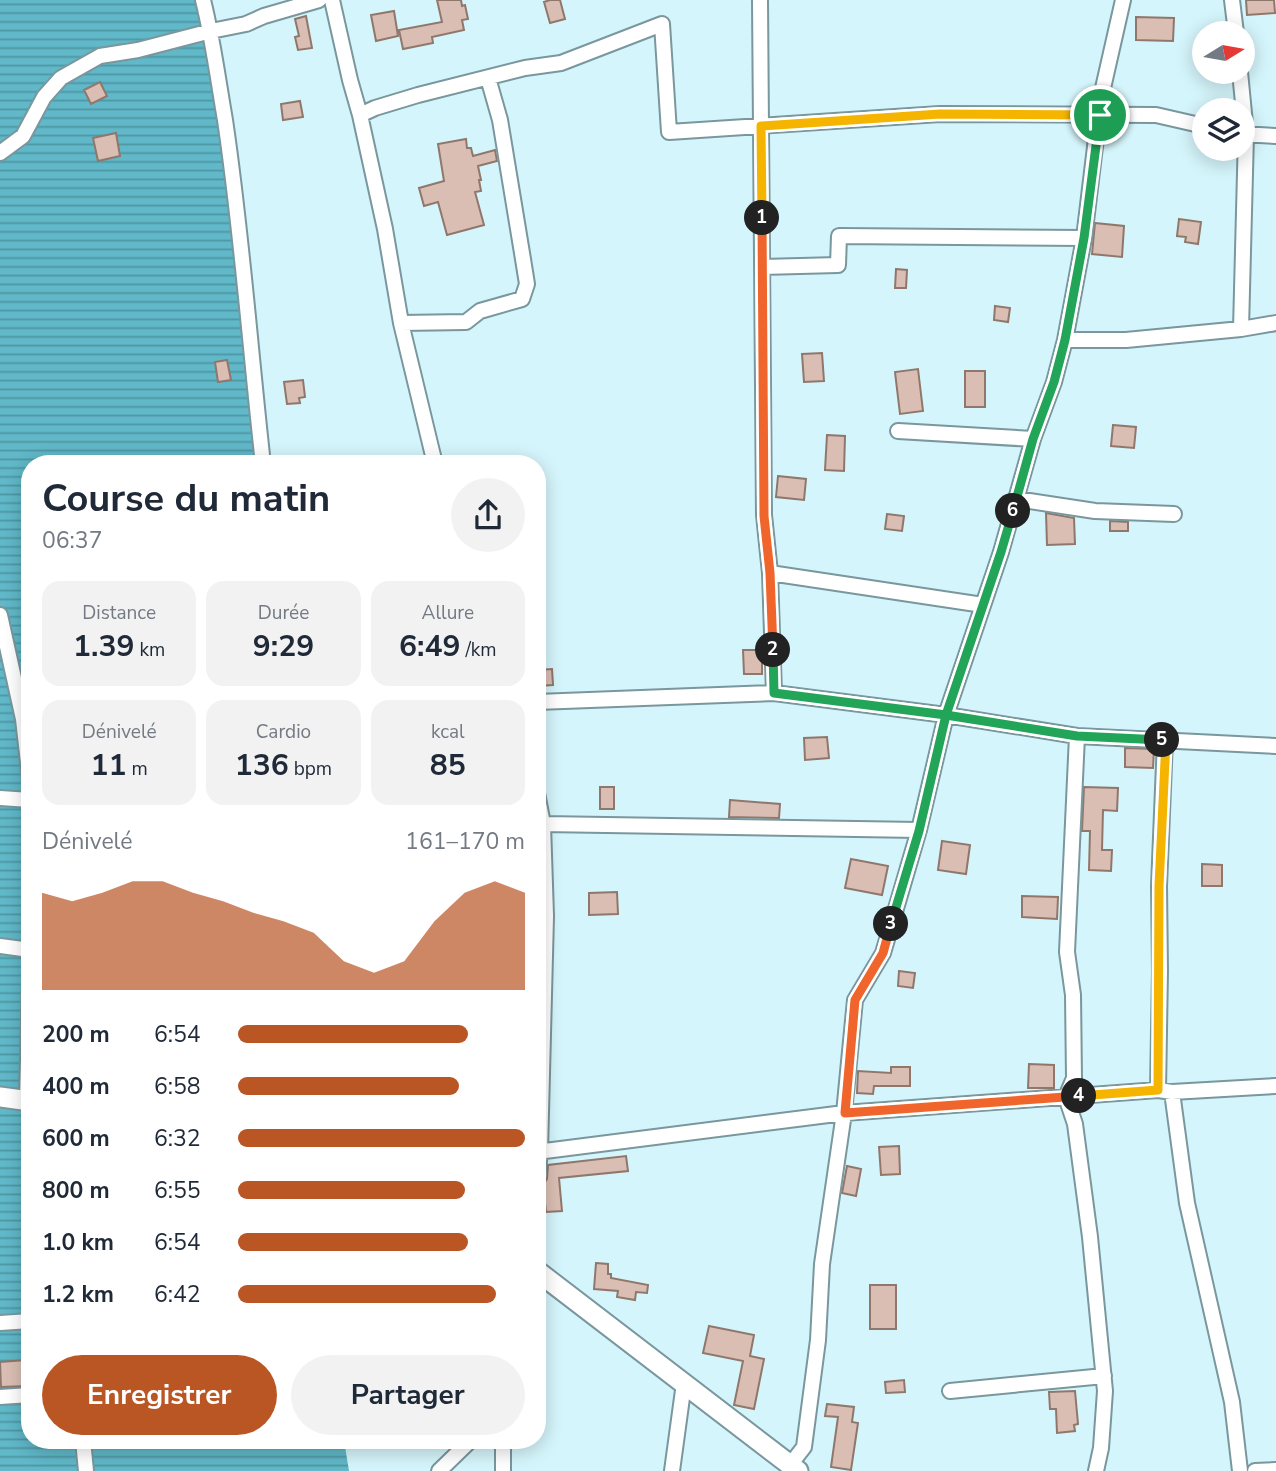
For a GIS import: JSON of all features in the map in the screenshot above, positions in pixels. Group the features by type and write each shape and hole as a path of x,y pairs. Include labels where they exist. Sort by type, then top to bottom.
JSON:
{"street":[{"path":"203,0 211,31 233,178 262,455"},
{"path":"0,153 23,135 44,97 61,78 100,57 246,24 318,0"},
{"path":"332,0 385,229 401,323 433,455"},
{"path":"761,0 764,516 770,573 774,693"},
{"path":"546,1278 794,1468 804,1447 818,1340 822,1264 845,1113 855,1000 883,953 919,831 946,715 1001,552 1033,439 1054,382 1065,340 1084,238 1101,97 1123,0"},
{"path":"1232,0 1235,21"},
{"path":"360,116 375,108 418,94 525,68 561,64 662,23 669,132 940,114 1156,115 1192,122"},
{"path":"401,323 466,322 480,311 522,299 527,284 523,253 499,120 488,78"},
{"path":"1255,135 1276,136"},
{"path":"1241,329 1244,161"},
{"path":"762,267 838,265 839,236 1084,238"},
{"path":"1065,340 1126,340 1276,323"},
{"path":"898,431 1033,439"},
{"path":"1016,499 1095,512 1174,514"},
{"path":"770,573 983,605"},
{"path":"0,615 21,710"},
{"path":"546,702 774,693 946,715 1077,736 1276,746"},
{"path":"1077,736 1067,952 1073,995 1074,1079 1066,1097 1075,1124 1084,1186 1104,1376 1101,1448 1096,1471"},
{"path":"1166,740 1159,886 1165,1091 1186,1203 1232,1402 1240,1471"},
{"path":"0,798 21,799"},
{"path":"546,824 919,831"},
{"path":"0,946 21,949"},
{"path":"546,1151 845,1113 1066,1097 1276,1086"},
{"path":"0,1097 21,1099"},
{"path":"0,1323 21,1322"},
{"path":"950,1391 1104,1376"},
{"path":"672,1471 684,1383"},
{"path":"0,1397 21,1396"},
{"path":"84,1449 86,1471"},
{"path":"439,1471 462,1449"},
{"path":"503,1449 503,1471"},
{"path":"1255,1471 1276,1470"}],"water":[{"path":"0,0 201,0 211,31 262,455 21,455 21,1449 345,1449 349,1471 0,1471"}],"building":[{"path":"437,0 461,0 468,19 462,20 464,30 432,37 433,43 403,49 399,30 442,22"},
{"path":"560,0 565,19 550,23 544,2"},
{"path":"1246,0 1274,0 1275,13 1247,15"},
{"path":"394,11 398,36 376,41 371,15"},
{"path":"306,16 312,48 298,50 295,37 299,36 295,19"},
{"path":"1136,17 1174,18 1173,41 1136,40"},
{"path":"100,82 107,96 91,104 84,90"},
{"path":"300,101 303,117 283,120 281,104"},
{"path":"116,133 120,156 98,161 93,138"},
{"path":"466,139 467,148 471,148 473,156 495,150 497,161 478,166 481,191 475,192 484,225 447,235 438,202 424,206 419,188 444,181 438,144"},
{"path":"1179,219 1201,222 1198,244 1185,242 1186,237 1177,236"},
{"path":"1095,223 1124,226 1122,257 1092,254"},
{"path":"896,269 907,270 906,288 895,288"},
{"path":"995,306 1010,308 1008,322 994,320"},
{"path":"822,353 824,381 804,382 802,354"},
{"path":"227,360 231,380 218,382 215,362"},
{"path":"918,369 923,411 900,414 895,372"},
{"path":"965,371 985,371 985,407 965,407"},
{"path":"303,380 305,397 299,398 300,403 287,404 284,382"},
{"path":"1113,425 1136,427 1134,448 1111,446"},
{"path":"827,435 845,436 844,471 825,470"},
{"path":"778,476 806,479 804,500 776,497"},
{"path":"1046,513 1074,518 1075,544 1047,545"},
{"path":"887,514 904,516 902,531 885,529"},
{"path":"1110,521 1128,522 1128,531 1110,531"},
{"path":"743,650 762,650 762,674 744,674"},
{"path":"546,669 552,669 553,685 546,685"},
{"path":"827,737 829,758 805,760 804,738"},
{"path":"1125,748 1154,749 1153,768 1125,767"},
{"path":"600,787 614,787 614,809 600,809"},
{"path":"1084,787 1118,788 1117,811 1103,810 1102,850 1112,850 1111,871 1089,870 1090,831 1082,831"},
{"path":"730,800 780,804 779,818 729,817"},
{"path":"942,841 970,845 966,874 938,870"},
{"path":"851,859 888,866 882,895 845,888"},
{"path":"1202,864 1222,865 1222,886 1202,886"},
{"path":"617,892 618,914 589,915 589,893"},
{"path":"1022,896 1058,897 1057,919 1022,917"},
{"path":"899,971 915,973 913,988 898,986"},
{"path":"1029,1064 1054,1065 1054,1088 1028,1088"},
{"path":"891,1067 910,1067 910,1086 874,1086 873,1094 857,1093 858,1071 891,1073"},
{"path":"899,1146 900,1174 881,1175 879,1147"},
{"path":"626,1156 628,1171 559,1178 562,1211 546,1212 548,1165"},
{"path":"847,1166 861,1169 856,1196 842,1193"},
{"path":"596,1263 608,1264 611,1278 648,1285 647,1293 636,1292 635,1300 617,1297 618,1291 594,1289"},
{"path":"870,1285 896,1285 896,1329 870,1329"},
{"path":"709,1326 754,1335 750,1356 764,1359 754,1409 734,1405 743,1361 703,1353"},
{"path":"21,1360 21,1386 1,1387 0,1362"},
{"path":"904,1380 905,1392 886,1393 885,1382"},
{"path":"1075,1391 1078,1424 1074,1425 1075,1431 1057,1433 1056,1409 1050,1409 1049,1392"},
{"path":"827,1404 854,1407 852,1422 858,1423 851,1470 831,1467 838,1417 825,1416"}],"route":[{"path":"1100,115 940,114 761,126 764,516 770,573 774,693 946,715 919,831 883,953 855,1000 845,1113 1158,1090 1159,886 1166,740 1077,736 946,715 1001,552 1065,340 1084,238 1100,115"}]}
